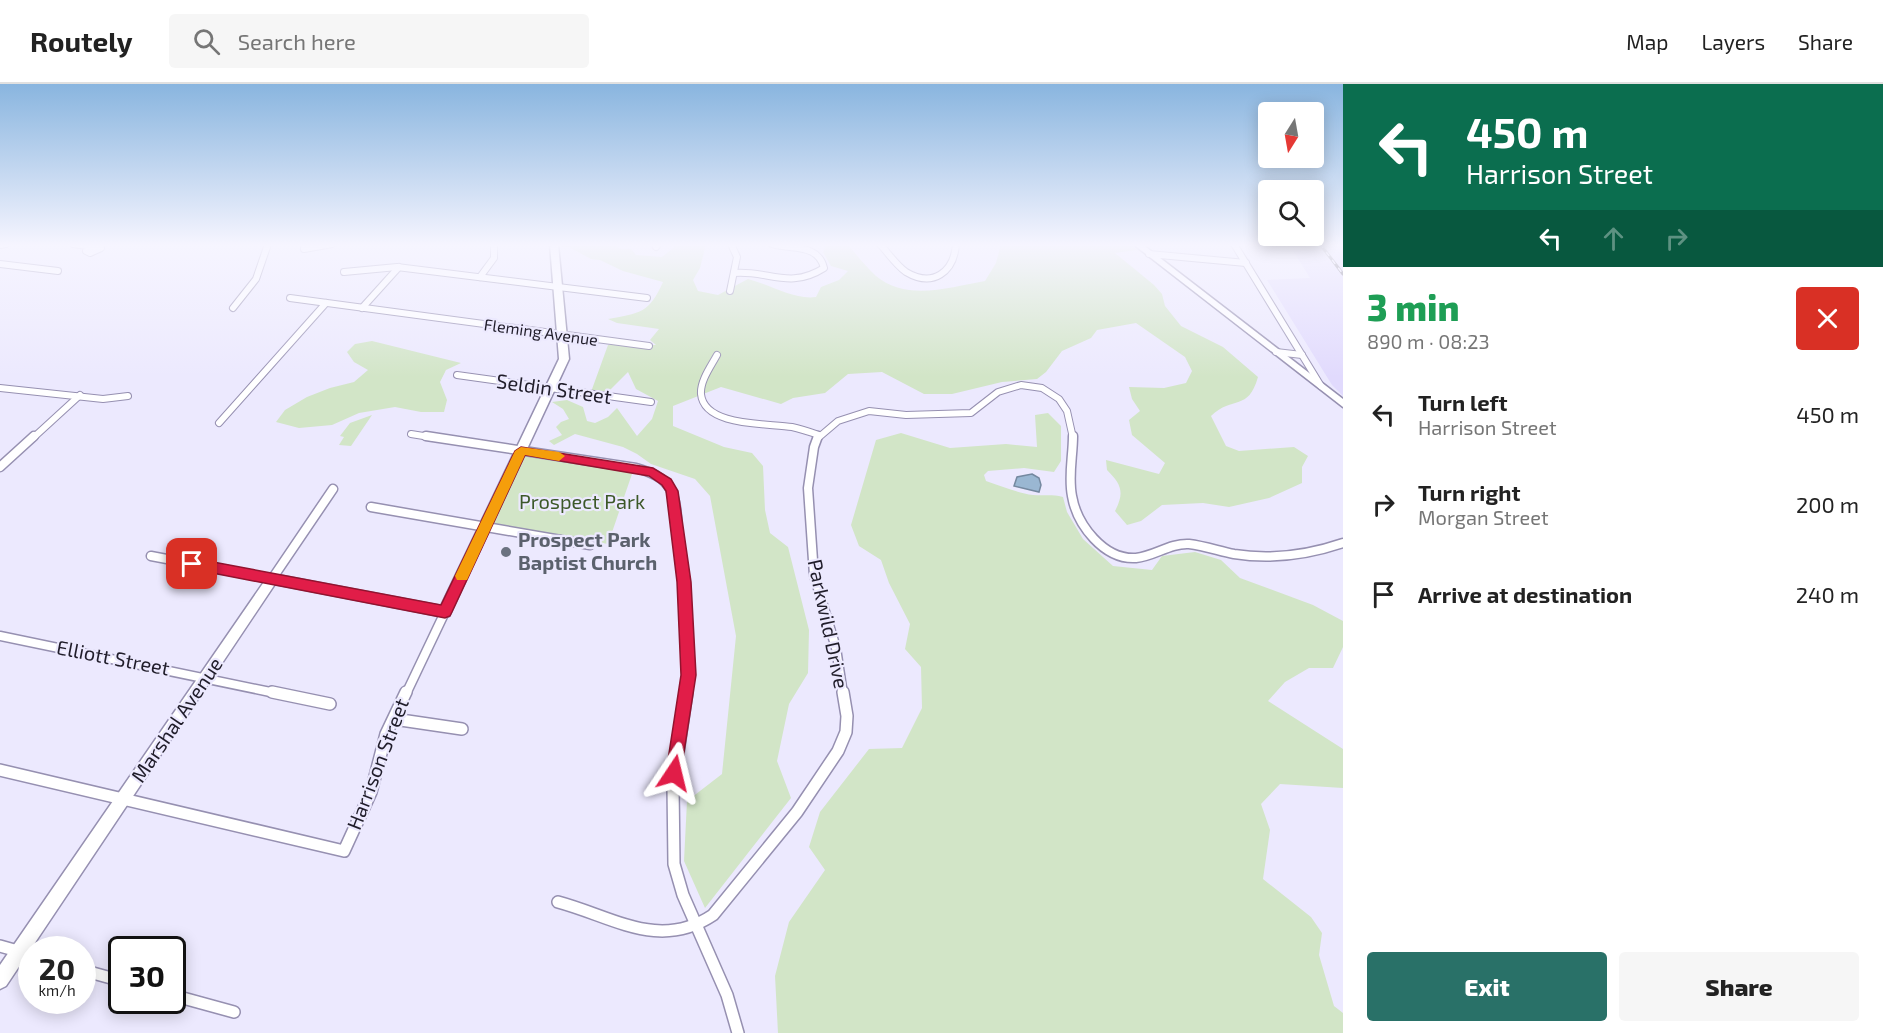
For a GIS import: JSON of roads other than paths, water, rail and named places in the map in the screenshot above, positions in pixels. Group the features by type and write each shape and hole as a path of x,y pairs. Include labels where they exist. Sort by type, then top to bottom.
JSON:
{"street":[{"path":"233,308 250,288"},
{"path":"362,308 380,288"},
{"name":"Harrison Street","path":"124,798 344,851 371,792 382,745 394,718 564,359 564,334 558,288"},
{"path":"568,288 647,298"},
{"path":"1193,288 1343,404"},
{"path":"1261,288 1321,386"},
{"name":"Fleming Avenue","path":"290,298 649,346"},
{"path":"219,423 326,303"},
{"path":"1276,352 1302,355"},
{"path":"717,355 701,389 702,400 710,410 739,422 793,427 819,435 860,412 876,410 906,415 967,414 982,407 989,398 999,392 1016,386 1033,386 1056,396 1067,412 1072,434 1070,489 1073,503 1087,530 1108,551 1123,557 1139,559 1150,556 1167,546 1185,544 1238,554 1281,557 1308,554 1343,543"},
{"name":"Seldin Street","path":"457,375 651,402"},
{"path":"0,388 110,399 128,396"},
{"path":"0,467 80,395"},
{"path":"411,434 645,471 663,478 672,491 684,582 689,664 686,707 673,786 674,864 679,885 727,995 738,1033"},
{"name":"Parkwild Drive","path":"558,902 652,932 672,933 698,926 713,915 797,812 838,751 846,732 847,716 836,648 814,575 808,488 814,447 819,435"},
{"name":"Marshal Avenue","path":"37,936 124,798 333,489"},
{"path":"371,507 590,545"},
{"path":"151,556 445,612"},
{"name":"Elliott Street","path":"0,636 330,704"},
{"path":"394,718 462,729"},
{"path":"0,770 124,798"},
{"path":"0,946 18,951"},
{"name":"Marshal Avenue","path":"0,980 18,961"},
{"path":"186,999 234,1012"}],"water":[{"path":"1032,474 1039,478 1041,485 1039,492 1014,486 1017,477"}],"place":[{"name":"Prospect Park Baptist Church","path":"506,552"}],"park label":[{"name":"Prospect Park","path":"582,502"}]}
